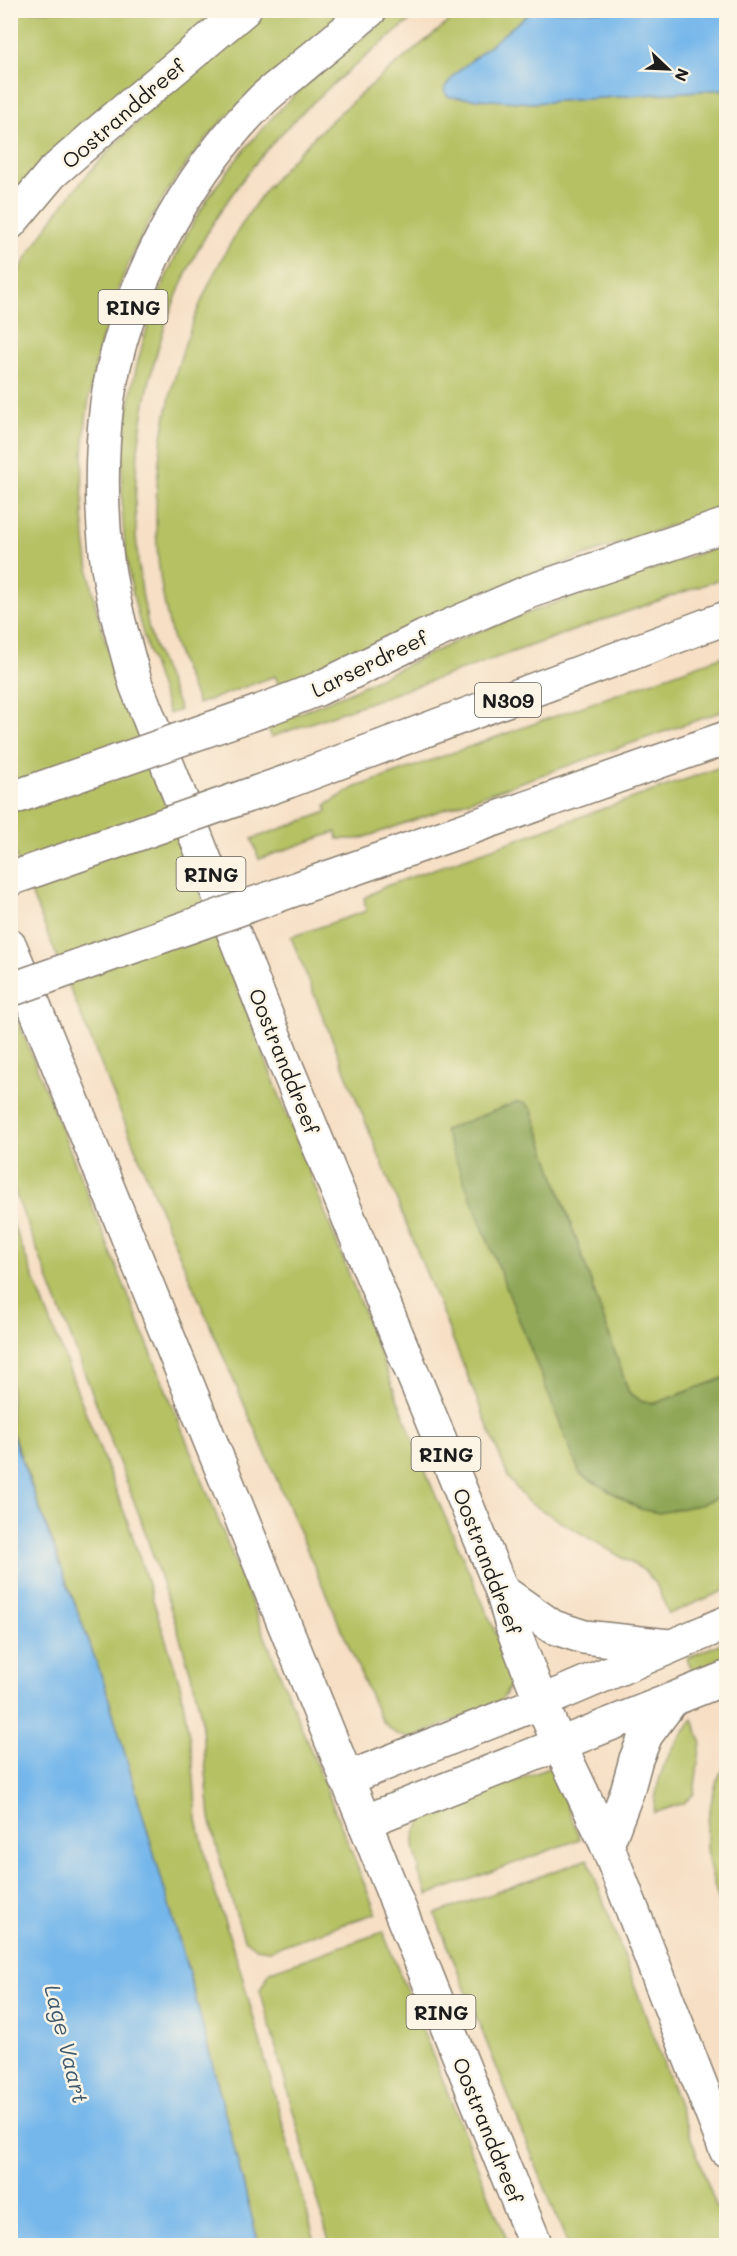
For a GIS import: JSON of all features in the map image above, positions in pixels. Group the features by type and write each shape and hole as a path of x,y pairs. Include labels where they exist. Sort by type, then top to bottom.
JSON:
{"main road":[{"name":"Oostranddreef","path":"10,223 52,173 244,10"},
{"name":"Oostranddreef","path":"370,10 262,100 227,140 192,186 163,238 138,292 121,343 108,402 102,476 106,554 119,623 136,685 285,1063 502,1591 513,1629 541,1702 608,1845 726,2150"},
{"name":"Larserdreef","path":"10,799 318,689 443,628 528,592 726,525"},
{"name":"N309","path":"10,879 289,781 726,618"},
{"path":"10,990 726,738"},
{"name":"Oostranddreef","path":"10,946 152,1292 346,1779 536,2246"},
{"path":"502,1591 553,1627 584,1637 671,1646"},
{"path":"346,1779 541,1702 726,1623"},
{"path":"364,1822 726,1678"},
{"path":"608,1845 646,1735 672,1700"}],"green space":[{"path":"11,11 223,11 11,203"},
{"path":"267,11 349,11 229,114 186,164 151,219 123,277 102,339 88,403 83,468 84,533 98,614 107,647 136,727 429,1480 512,1670 509,1687 500,1701 413,1738 393,1732 379,1716 167,1226 11,844 10,288 62,205 92,169 158,104"},
{"path":"396,11 422,11 357,63 295,119 258,160 221,211 191,264 167,321 150,380 139,440 135,501 138,563 150,635 180,710 169,714 137,613 124,530 122,481 125,431 133,382 146,334 162,287 183,242 207,200 229,169 269,121 299,91"},
{"path":"462,11 532,11 455,74 532,103 726,89 726,506 510,582 332,664 282,684 278,683 275,676 198,704 180,662 172,636 162,587 157,538 157,488 162,439 172,390 186,342 204,296 226,251 247,216 271,183 338,114"},
{"path":"726,544 726,577 271,737 268,726 350,692 467,636"},
{"path":"726,655 726,710 360,839 338,839 336,832 259,859 252,839 327,812 326,805 354,788"},
{"path":"726,765 726,1377 656,1403 643,1402 629,1393 531,1108 580,1474 640,1509 699,1505 726,1494 726,1590 669,1614 656,1584 645,1571 528,1502 509,1479 291,937 366,911 364,898 386,886"},
{"path":"10,1001 376,1913 269,1950 256,1948 244,1939 225,1879 210,1818 201,1716 179,1634 140,1517 11,1182"},
{"path":"517,1102 524,1103 531,1108 629,1393 643,1402 656,1403 726,1377 726,1494 699,1505 659,1513 640,1509 580,1474 444,1130"},
{"path":"11,1219 128,1522 180,1684 192,1753 197,1820 212,1883 241,1972 316,2245 259,2245 190,1977 105,1686 11,1429"},
{"path":"726,1641 726,1660 693,1673 687,1658"},
{"path":"693,1719 701,1741 694,1794 684,1803 654,1813 657,1787 665,1763"},
{"path":"726,1766 726,1921 708,1861 707,1832 715,1785"},
{"path":"551,1767 580,1839 428,1895 418,1871 420,1869 414,1845 415,1832 424,1820 431,1814"},
{"path":"588,1859 726,2233 726,2245 568,2245 435,1914"},
{"path":"383,1932 509,2245 330,2245 260,1990 270,1971"}],"water":[{"path":"532,11 726,11 726,89 532,103 446,95 444,89 455,74"},
{"name":"Lage Vaart","path":"10,1429 105,1686 190,1977 259,2245 11,2245"}]}
